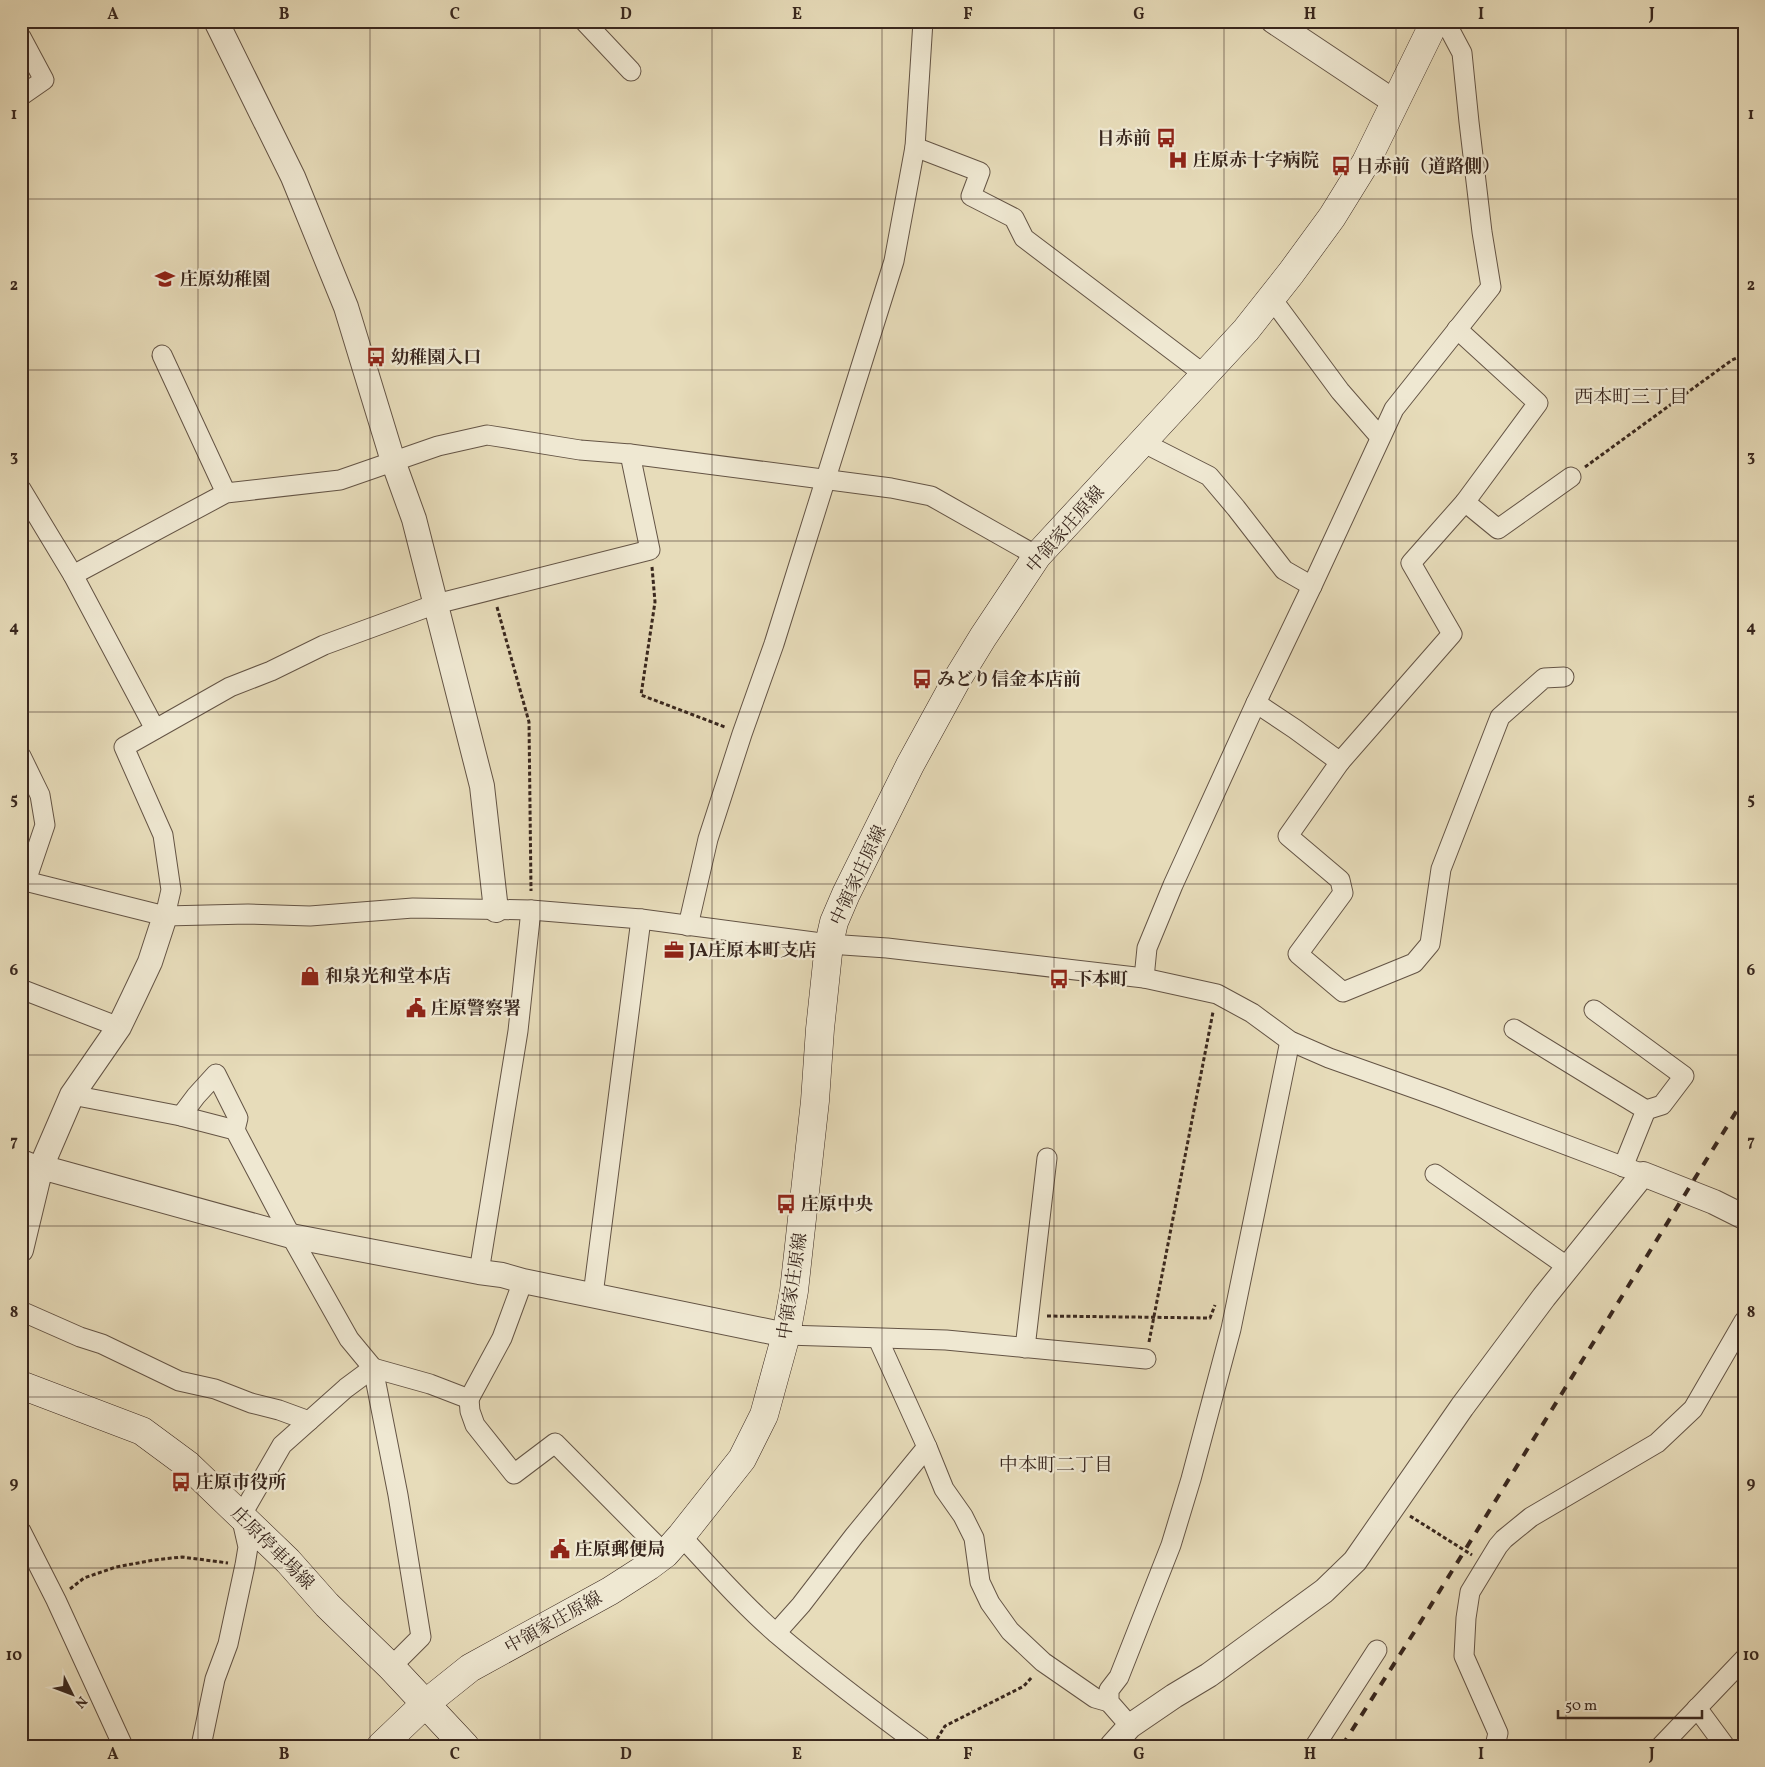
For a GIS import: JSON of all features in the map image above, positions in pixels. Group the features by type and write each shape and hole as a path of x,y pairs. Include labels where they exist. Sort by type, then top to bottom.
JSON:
{"main road":[{"name":"中領家庄原線","path":"381,1746 425,1704 470,1668 639,1573 673,1545 742,1459 764,1415 786,1336 794,1291 806,1188 829,944 834,922 846,894 910,764 982,637 1037,556 1205,375 1272,299 1332,217 1366,162 1435,21"},
{"name":"庄原停車場線","path":"21,1385 142,1431 188,1465 288,1561 327,1605 391,1667 465,1746"}],"street":[{"path":"216,21 292,177 346,307 393,461 414,520 482,786 496,910"},
{"path":"584,21 630,71"},
{"path":"688,926 708,839 774,644 824,479 894,261 915,147 923,21"},
{"path":"1273,21 1396,103"},
{"path":"1144,978 1147,948 1197,830 1394,409 1491,287 1482,232 1462,53 1445,21"},
{"path":"21,37 44,80 21,96"},
{"path":"915,147 980,172 971,196 1014,218 1024,238 1205,375"},
{"path":"1272,299 1340,391 1380,437"},
{"path":"1457,330 1538,403 1465,502 1412,564 1452,634 1340,762 1288,836 1340,880 1344,893 1298,954 1343,992 1414,963 1430,944 1441,868 1500,717 1544,678 1564,678"},
{"path":"162,356 226,493"},
{"path":"73,575 226,493 340,480 438,446 487,435 580,450 630,454 891,488 931,496 1037,556"},
{"path":"1142,442 1209,476 1284,570 1312,586"},
{"path":"21,1250 31,1163 72,1095 119,1027 150,962 165,916 171,890 163,835 124,747 230,687 271,671 324,645 436,604 650,550 630,454"},
{"path":"1465,502 1498,529 1571,477"},
{"path":"21,489 73,575 155,728"},
{"path":"1256,702 1340,762"},
{"path":"21,756 40,795 45,825 24,881 165,916 248,914 310,916 413,908 531,910 641,919 829,944 887,948 1144,978 1217,994 1252,1013 1290,1041 1329,1058 1416,1088 1714,1202 1744,1217"},
{"path":"479,1272 518,1031 531,910"},
{"path":"594,1295 641,919"},
{"path":"21,989 119,1027"},
{"path":"1514,1029 1646,1110 1662,1105 1684,1076 1594,1010"},
{"path":"1109,1702 1109,1690 1119,1677 1171,1545 1191,1479 1231,1329 1290,1041"},
{"path":"180,1116 216,1074 238,1118 235,1130 291,1236 349,1339 373,1368 398,1495 422,1637 391,1667"},
{"path":"72,1095 180,1116 235,1130"},
{"path":"1112,1746 1130,1726 1174,1696 1210,1675 1324,1591 1355,1561 1462,1407 1568,1266 1633,1171 1646,1110"},
{"path":"1025,1348 1047,1158"},
{"path":"31,1163 291,1236 502,1275 522,1281 786,1336 946,1340 1146,1360"},
{"path":"1435,1174 1568,1266"},
{"path":"522,1281 502,1338 469,1399 470,1411 475,1425 514,1474 555,1443 673,1545 727,1586 776,1633 922,1746"},
{"path":"21,1311 80,1337 102,1344 179,1381 215,1389 251,1403 309,1420"},
{"path":"1495,1746 1498,1733 1464,1656 1466,1618 1470,1592 1504,1539 1531,1517 1657,1443 1693,1409 1744,1321"},
{"path":"878,1339 944,1489 963,1516 974,1538 980,1582 990,1603 1010,1631 1043,1662 1095,1698 1109,1702 1130,1726"},
{"path":"373,1368 430,1384 469,1399"},
{"path":"201,1746 215,1679 228,1644 248,1547 241,1516 282,1445 346,1388 373,1368"},
{"path":"776,1633 801,1605 854,1536 927,1447"},
{"path":"21,1531 56,1600 123,1746"},
{"path":"1315,1746 1377,1650"},
{"path":"1661,1746 1744,1659"},
{"path":"1697,1708 1725,1746"}],"path":[{"path":"1571,477 1732,360 1744,355"},
{"path":"650,550 655,602 641,695 742,734"},
{"path":"492,590 529,722 531,910"},
{"path":"1146,1360 1217,994"},
{"path":"1028,1316 1210,1318 1222,1290 1238,1294"},
{"path":"1394,1506 1479,1560"},
{"path":"56,1600 84,1578 116,1567 182,1557 244,1565"},
{"path":"933,1746 945,1726 1024,1686 1043,1662"}],"railway":[{"path":"1342,1746 1744,1099"}],"place":[{"name":"日赤前","path":"1166,138"},
{"name":"庄原赤十字病院","path":"1178,160"},
{"name":"日赤前（道路側）","path":"1341,166"},
{"name":"庄原幼稚園","path":"165,279"},
{"name":"幼稚園入口","path":"376,357"},
{"name":"みどり信金本店前","path":"922,679"},
{"name":"JA庄原本町支店","path":"674,950"},
{"name":"和泉光和堂本店","path":"310,976"},
{"name":"下本町","path":"1059,979"},
{"name":"庄原警察署","path":"416,1008"},
{"name":"庄原中央","path":"786,1204"},
{"name":"庄原市役所","path":"181,1482"},
{"name":"庄原郵便局","path":"560,1549"}],"district":[{"name":"西本町三丁目","path":"1631,396"},
{"name":"中本町二丁目","path":"1056,1464"}]}
